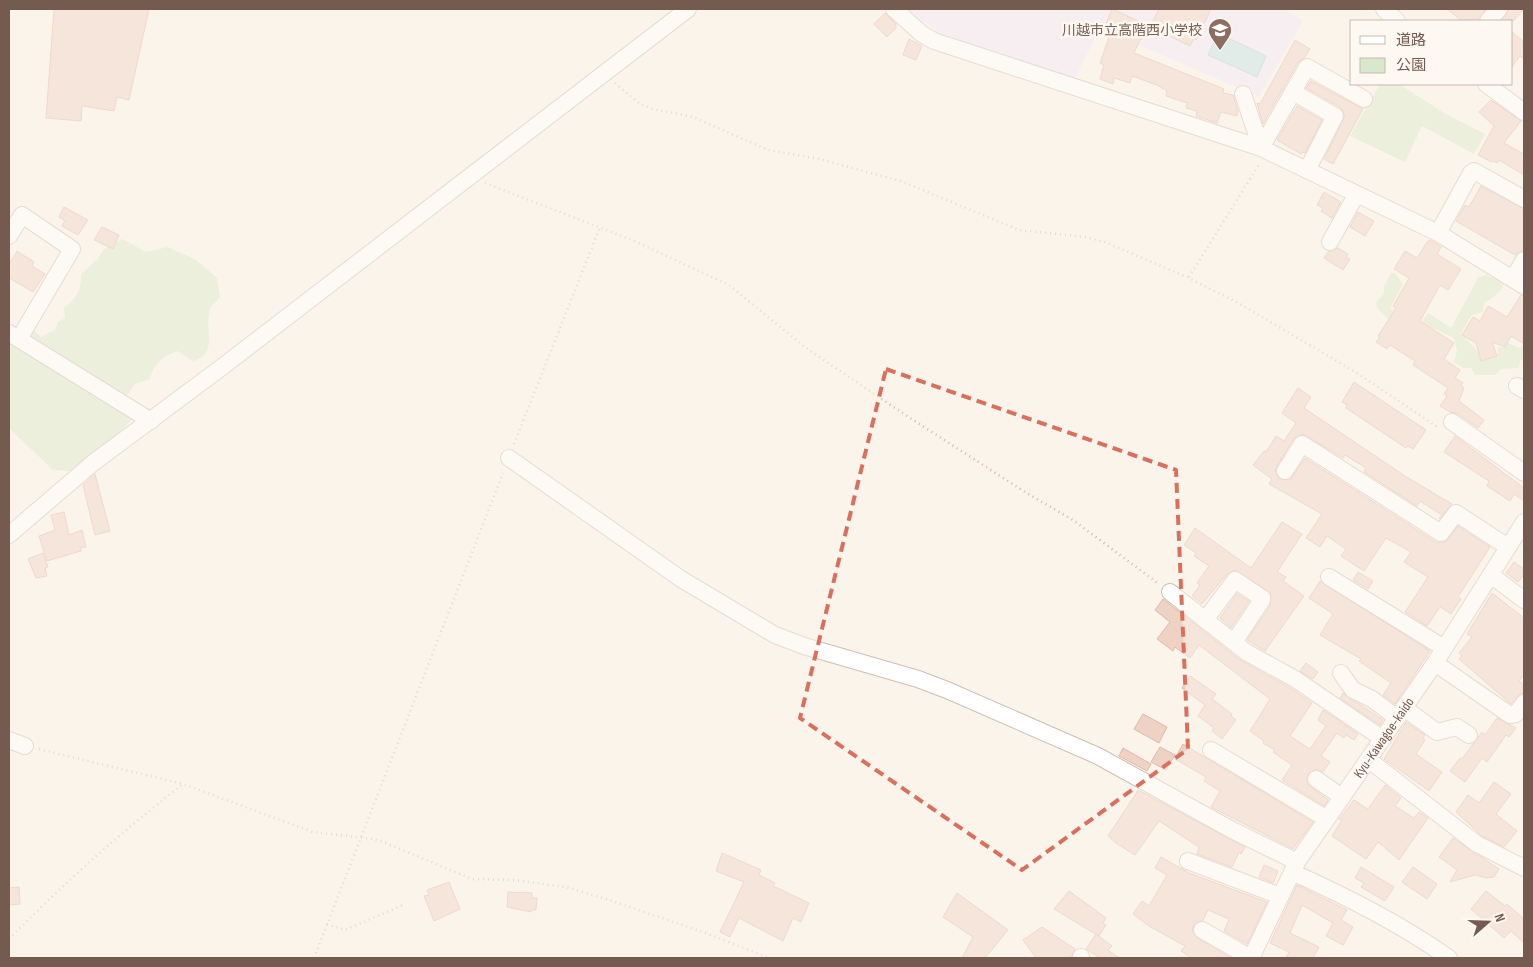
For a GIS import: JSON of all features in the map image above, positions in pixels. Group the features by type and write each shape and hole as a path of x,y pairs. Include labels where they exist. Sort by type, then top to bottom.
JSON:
{"street":[{"path":"9,535 93,463 151,421 688,9"},
{"path":"894,9 922,34 934,41 1264,150 1438,234 1519,283 1524,260"},
{"path":"1384,9 1396,20"},
{"path":"1489,20 1499,9"},
{"path":"1264,150 1307,67 1364,99"},
{"path":"1483,86 1524,112"},
{"path":"1293,92 1335,116 1307,170"},
{"path":"1243,94 1264,150"},
{"path":"1438,234 1471,173 1474,171 1524,199"},
{"path":"1330,242 1356,195"},
{"path":"9,236 22,215 72,250 14,336 151,421"},
{"path":"1448,427 1524,473"},
{"path":"1285,471 1302,444 1441,533 1456,513 1508,547"},
{"path":"509,458 681,578 775,635 804,646 918,679 1098,756 1415,934 1449,958"},
{"name":"Kyu-Kawagoe-kaido","path":"1251,958 1294,867 1436,663 1524,522"},
{"path":"1329,576 1444,648"},
{"path":"1492,576 1524,600"},
{"path":"1205,620 1235,580 1262,598 1234,642"},
{"path":"1170,592 1246,652 1295,679 1383,739"},
{"path":"1436,663 1510,715 1516,714 1524,703"},
{"path":"1341,672 1353,690 1437,732 1457,727 1469,734"},
{"path":"9,740 25,746"},
{"path":"1211,750 1327,819"},
{"path":"1369,760 1477,844 1524,868"},
{"path":"1316,779 1342,797"},
{"path":"1188,861 1280,896"},
{"path":"1202,930 1251,958"}],"path":[{"path":"605,73 620,89 640,104 653,109 693,117 768,150 819,160 901,182 1019,230 1094,238 1189,278 1240,304 1448,427"},
{"path":"1189,278 1264,150"},
{"path":"470,177 600,227 729,285 806,348 1025,492 1074,520 1170,592"},
{"path":"314,958 600,227"},
{"path":"25,746 183,784 312,832 386,843 472,878 514,880 566,887 606,898 706,933 769,958"},
{"path":"9,939 58,889 119,834 183,784"},
{"path":"328,924 345,930 403,905"}],"highlighted area":[{"path":"886,369 1176,470 1188,749 1022,870 800,718"}],"shaded area":[{"name":"川越市立高階西小学校","path":"907,9 1285,9 1303,21 1259,97 1100,28 1074,80 941,34"}],"green space":[{"path":"1379,85 1401,85 1444,113 1485,134 1474,154 1422,126 1405,162 1350,136"},
{"path":"122,239 146,252 168,247 196,260 217,278 220,297 210,310 208,347 201,357 193,361 177,351 163,358 156,365 150,379 135,384 127,395 132,419 114,439 70,471 53,470 9,428 9,335 32,328 41,337 55,330 58,322 65,318 64,308 77,294 81,274 97,260 104,249"},
{"path":"1391,273 1395,273 1403,284 1390,308 1419,326 1428,313 1451,328 1478,278 1486,275 1493,278 1498,277 1504,282 1503,286 1496,295 1484,303 1483,312 1472,315 1461,333 1478,352 1481,360 1498,355 1498,347 1505,347 1508,343 1520,348 1524,344 1524,359 1520,361 1519,368 1501,369 1495,375 1475,375 1471,368 1463,368 1454,362 1457,351 1454,338 1433,328 1428,332 1392,318 1388,319 1377,308 1376,302 1384,294 1384,286"}],"water":[{"path":"1218,33 1266,56 1257,77 1208,55"}],"building":[{"path":"54,9 149,9 129,100 117,97 114,111 82,106 81,121 46,118"},
{"path":"1112,9 1147,25 1134,53 1224,89 1223,93 1233,95 1238,111 1237,116 1221,112 1217,123 1196,116 1197,111 1186,108 1187,103 1166,96 1167,91 1157,85 1132,76 1130,83 1114,78 1113,84 1100,79 1104,65 1100,63 1112,29 1105,26"},
{"path":"1159,9 1211,9 1196,40 1194,38 1190,46 1150,27"},
{"path":"1447,9 1486,9 1479,20 1461,20"},
{"path":"1509,9 1524,9 1513,21 1502,20"},
{"path":"885,13 896,24 896,28 887,37 874,24"},
{"path":"1513,33 1524,42 1524,59 1520,56 1513,66"},
{"path":"909,39 922,46 916,60 903,55"},
{"path":"1295,40 1310,49 1305,57 1298,62 1263,124 1257,103 1260,104"},
{"path":"1311,81 1363,109 1333,164 1324,159 1345,115 1340,107 1306,88"},
{"path":"1491,100 1521,121 1504,143 1524,154 1524,175 1499,160 1497,163 1492,162 1478,155 1494,126 1479,112"},
{"path":"1297,106 1322,120 1305,153 1302,152 1301,154 1277,140"},
{"path":"1481,186 1524,209 1524,249 1515,255 1456,221 1465,205 1469,207"},
{"path":"1324,192 1341,202 1332,218 1321,211 1323,208 1317,205"},
{"path":"64,207 88,220 78,235 62,226 65,221 59,217"},
{"path":"1358,212 1374,221 1365,236 1350,227"},
{"path":"102,227 119,235 113,249 94,240"},
{"path":"1430,240 1441,247 1437,254 1461,269 1448,290 1440,285 1420,321 1454,343 1444,359 1460,370 1455,378 1463,383 1461,385 1464,388 1459,401 1484,420 1478,428 1458,414 1440,406 1447,396 1444,394 1448,388 1413,365 1415,361 1390,345 1387,349 1376,342 1396,308 1393,306 1409,278 1394,269 1405,251 1417,258"},
{"path":"1338,248 1348,254 1346,257 1350,259 1343,270 1324,258 1328,252"},
{"path":"17,251 34,262 32,266 45,274 33,292 9,278 9,264"},
{"path":"1521,295 1524,296 1524,344 1511,336 1505,347 1492,342 1497,356 1481,361 1476,343 1462,335 1473,317 1480,321 1488,306 1507,317"},
{"path":"1354,382 1426,430 1413,449 1408,446 1406,448 1346,408 1347,405 1342,402"},
{"path":"1298,388 1311,397 1304,408 1405,476 1452,504 1439,519 1442,515 1420,501 1417,506 1364,472 1366,468 1345,455 1343,458 1303,434 1294,438 1277,466 1275,471 1279,479 1290,480 1305,458 1436,542 1446,542 1458,526 1490,547 1458,597 1461,599 1451,614 1440,607 1427,626 1405,612 1428,577 1404,562 1411,552 1386,538 1364,571 1341,556 1346,549 1327,536 1320,547 1306,538 1322,514 1269,484 1272,479 1253,465 1264,451 1266,452 1276,436 1284,441 1296,423 1282,413"},
{"path":"1455,436 1524,488 1524,501 1514,494 1510,501 1487,486 1489,481 1444,452"},
{"path":"95,474 110,531 95,535 83,485"},
{"path":"64,512 69,535 82,530 86,547 80,548 81,551 47,561 39,536 55,530 51,515"},
{"path":"1282,522 1302,534 1277,572 1286,577 1283,581 1304,596 1265,651 1247,640 1270,606 1271,593 1235,570 1227,574 1202,604 1192,596 1200,585 1197,583 1209,566 1194,556 1196,553 1184,545 1195,528 1251,568"},
{"path":"43,553 48,567 45,568 47,576 36,578 28,559"},
{"path":"1514,562 1524,569 1524,575 1518,582 1506,573"},
{"path":"1358,572 1373,581 1368,589 1353,580"},
{"path":"1320,581 1430,651 1395,704 1383,695 1391,683 1359,661 1361,659 1320,635 1333,614 1309,598"},
{"path":"1492,593 1524,618 1524,675 1519,681 1524,685 1524,693 1520,694 1511,704 1459,659 1462,656 1459,653 1472,637 1467,634"},
{"path":"1237,594 1249,601 1231,628 1220,618"},
{"path":"1163,599 1240,660 1290,688 1312,703 1290,736 1310,749 1326,726 1318,720 1323,710 1358,734 1354,740 1346,735 1344,738 1337,733 1321,756 1330,762 1323,772 1316,769 1308,774 1307,784 1328,800 1324,806 1282,780 1292,765 1273,752 1275,750 1263,743 1264,741 1250,731 1270,699 1199,645 1190,658 1175,647 1173,651 1157,639 1170,622 1155,610"},
{"path":"1306,663 1318,672 1313,679 1300,671"},
{"path":"1190,676 1216,694 1212,699 1232,714 1231,716 1236,720 1222,739 1212,731 1214,728 1198,716 1205,705 1182,688"},
{"path":"1343,693 1383,720 1380,725 1340,698"},
{"path":"1143,714 1167,727 1159,743 1134,729"},
{"path":"1497,718 1516,728 1509,737 1506,735 1487,762 1482,758 1465,782 1450,771 1460,758 1462,759 1482,732 1485,735"},
{"path":"1406,722 1425,735 1423,738 1425,740 1416,754 1442,772 1429,791 1384,759"},
{"path":"1183,744 1313,822 1293,849 1211,807 1220,791 1204,781 1206,777 1175,759"},
{"path":"1160,747 1175,755 1166,770 1151,762"},
{"path":"1123,748 1151,764 1147,771 1119,756"},
{"path":"1494,782 1511,794 1496,814 1517,831 1504,847 1482,836 1456,812 1468,795 1479,803"},
{"path":"1385,785 1401,798 1395,806 1414,818 1419,812 1428,818 1399,860 1378,842 1366,859 1332,836 1342,820 1339,819 1354,800 1368,809"},
{"path":"1138,790 1245,847 1241,854 1239,852 1232,867 1197,854 1199,847 1159,821 1135,855 1116,843 1108,836"},
{"path":"1453,838 1499,869 1494,877 1487,878 1475,875 1450,882 1457,870 1439,857"},
{"path":"722,853 761,870 759,875 775,883 773,886 809,903 801,922 793,918 783,941 739,918 730,937 720,932 744,882 716,871"},
{"path":"1161,857 1189,873 1267,902 1247,944 1224,931 1229,919 1208,910 1203,920 1194,925 1192,931 1197,938 1231,958 1192,958 1181,951 1185,946 1149,926 1133,914 1142,901 1149,906 1167,875 1155,868"},
{"path":"1264,865 1278,871 1273,883 1259,877"},
{"path":"1361,867 1394,887 1385,901 1361,887 1364,883 1355,878"},
{"path":"1413,867 1437,884 1427,899 1402,882"},
{"path":"449,882 460,909 434,921 424,896 429,895 427,890"},
{"path":"1297,885 1347,910 1341,920 1353,927 1343,945 1326,936 1333,923 1302,905 1290,933 1319,947 1313,958 1286,958 1289,952 1270,943"},
{"path":"19,887 20,904 9,905 9,888"},
{"path":"1069,891 1106,918 1103,923 1106,925 1099,936 1054,909"},
{"path":"1486,891 1505,906 1507,904 1524,919 1524,943 1511,931 1504,938 1471,909"},
{"path":"508,892 532,893 532,898 537,898 536,910 531,910 531,912 507,907"},
{"path":"957,893 1008,930 985,958 962,958 973,937 943,917"},
{"path":"1042,927 1075,949 1071,958 1036,958 1023,940"},
{"path":"1096,934 1112,946 1108,950 1119,958 1100,958 1086,949"}],"place":[{"name":"川越市立高階西小学校","path":"1220,51"}]}
